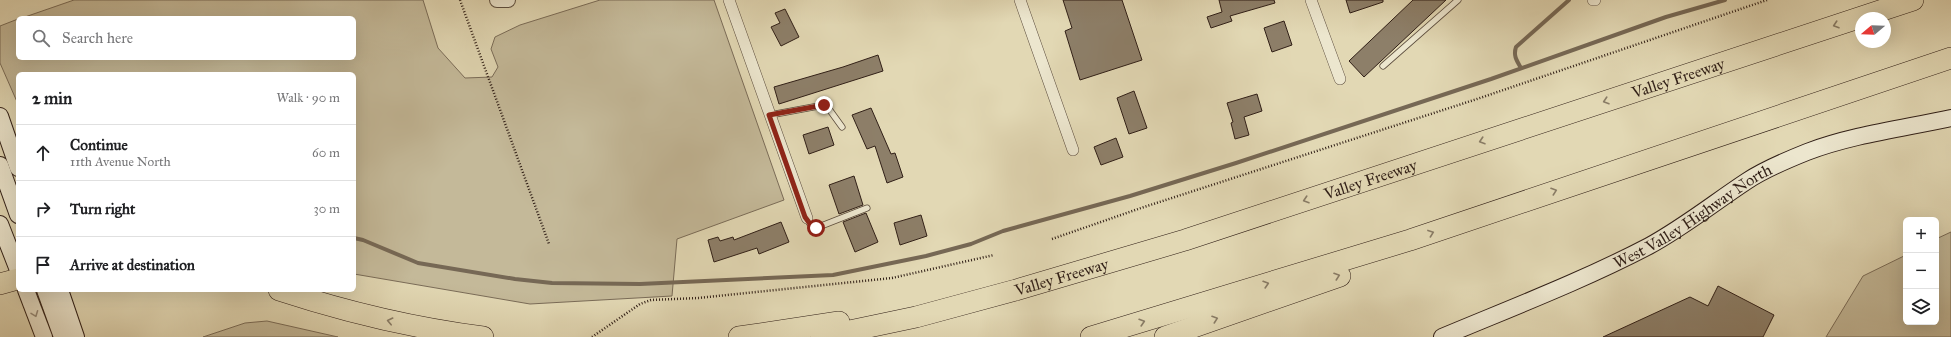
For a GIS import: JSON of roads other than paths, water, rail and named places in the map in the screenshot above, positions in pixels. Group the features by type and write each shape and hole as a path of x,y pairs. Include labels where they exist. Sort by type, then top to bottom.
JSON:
{"highway":[{"name":"Valley Freeway","path":"821,337 916,317 1016,290 1185,240 1913,0"},
{"path":"1091,337 1410,240 1951,58"},
{"path":"1165,337 1350,272 1410,240"},
{"path":"0,284 16,280"},
{"path":"739,337 852,320 1016,290"},
{"path":"285,292 326,305 390,322 436,331 483,337"}],"main road":[{"path":"0,116 16,162"},
{"name":"West Valley Highway North","path":"1442,337 1574,282 1649,245 1675,230 1748,180 1783,163 1809,152 1838,143 1951,118"},
{"path":"0,165 16,209"},
{"path":"0,224 16,265"},
{"path":"27,292 44,337"},
{"path":"46,292 62,337"},
{"path":"61,292 76,337"}],"street":[{"path":"497,0 508,0"},
{"path":"729,0 806,218"},
{"path":"1020,0 1073,150"},
{"path":"1311,0 1340,79"}],"lane":[{"path":"1383,66 1458,0"},
{"path":"769,115 824,105 833,113 842,127"},
{"path":"806,218 813,228 816,228 867,208"}],"waterway":[{"path":"1521,68 1515,56 1516,47 1569,0"},
{"path":"356,238 418,263 515,279 552,283 640,284 833,275 926,256 971,244 1003,231 1130,196 1236,163 1491,79 1666,17 1725,0"}]}
